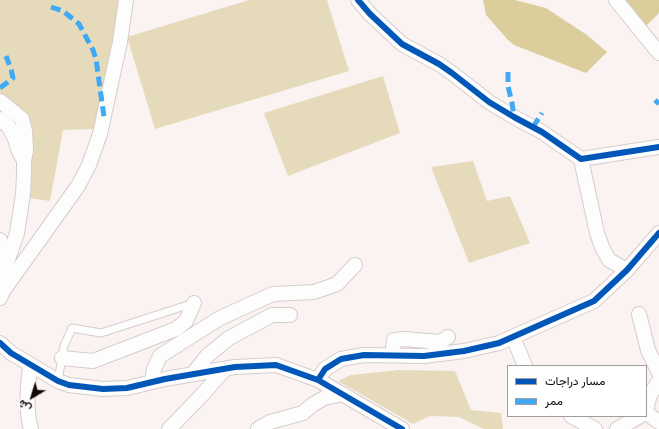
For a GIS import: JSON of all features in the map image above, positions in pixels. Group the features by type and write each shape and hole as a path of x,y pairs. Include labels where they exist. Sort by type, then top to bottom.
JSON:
{"street":[{"path":"2,295 78,186 89,165 100,134 120,42 126,0"},
{"path":"358,0 370,14 402,44 439,64 489,102 542,132 581,160 597,233 602,247 609,260 627,270"},
{"path":"616,0 659,54"},
{"path":"0,101 22,119 26,131 23,194 17,233 3,274"},
{"path":"0,119 9,127 19,152 24,160"},
{"path":"581,160 659,147"},
{"path":"318,380 324,369 341,359 364,355 424,356 464,351 499,343 594,301 627,270 659,233"},
{"path":"0,240 3,274 2,295"},
{"path":"152,382 154,369 160,356 220,318 273,294 314,292 336,284 354,265"},
{"path":"62,358 94,362 176,329 186,320 194,303"},
{"path":"639,314 648,350 659,373"},
{"path":"193,374 207,356 229,338 272,315 290,315"},
{"path":"513,336 525,365"},
{"path":"392,355 394,340 404,339 440,342 448,337"},
{"path":"0,343 11,353 58,381 69,385 103,389 127,388 225,369 258,365 276,365 318,380 402,429"},
{"path":"30,365 27,408 31,429"},
{"path":"169,429 225,369"},
{"path":"647,402 659,381"},
{"path":"258,429 270,422 303,413 312,405 324,398 343,394"},
{"path":"647,416 659,422"},
{"path":"573,417 594,429"},
{"path":"617,429 639,417"}],"lane":[{"path":"58,381 64,346 72,328 101,333 194,303"}],"shaded area":[{"path":"0,0 120,0 95,129 63,130 50,201 16,196 25,164 0,127"},
{"path":"249,0 327,0 349,71 155,129 127,37"},
{"path":"483,0 515,0 546,8 587,35 607,52 586,73 514,45 486,15"},
{"path":"622,0 659,0 659,13 646,26"},
{"path":"383,76 400,133 288,176 264,113"},
{"path":"473,161 487,201 510,196 530,243 469,263 431,167"},
{"path":"399,370 455,371 471,410 501,413 503,429 484,429 459,417 430,416 413,424 338,381 351,375"}],"marked path":[{"path":"51,7 63,11 79,24 93,50 96,59 104,117"},
{"path":"0,88 13,78 6,56"},
{"path":"508,72 508,86 514,117"},
{"path":"655,100 659,104"},
{"path":"533,127 542,113"}],"cycle path":[{"path":"358,0 370,14 402,44 439,64 489,102 542,132 581,159 659,147"},
{"path":"318,380 325,369 341,359 364,355 424,356 464,351 499,343 594,301 627,270 659,233"},
{"path":"0,343 11,353 58,381 69,385 103,389 127,388 165,379 235,367 276,365 318,380 402,429"}]}
